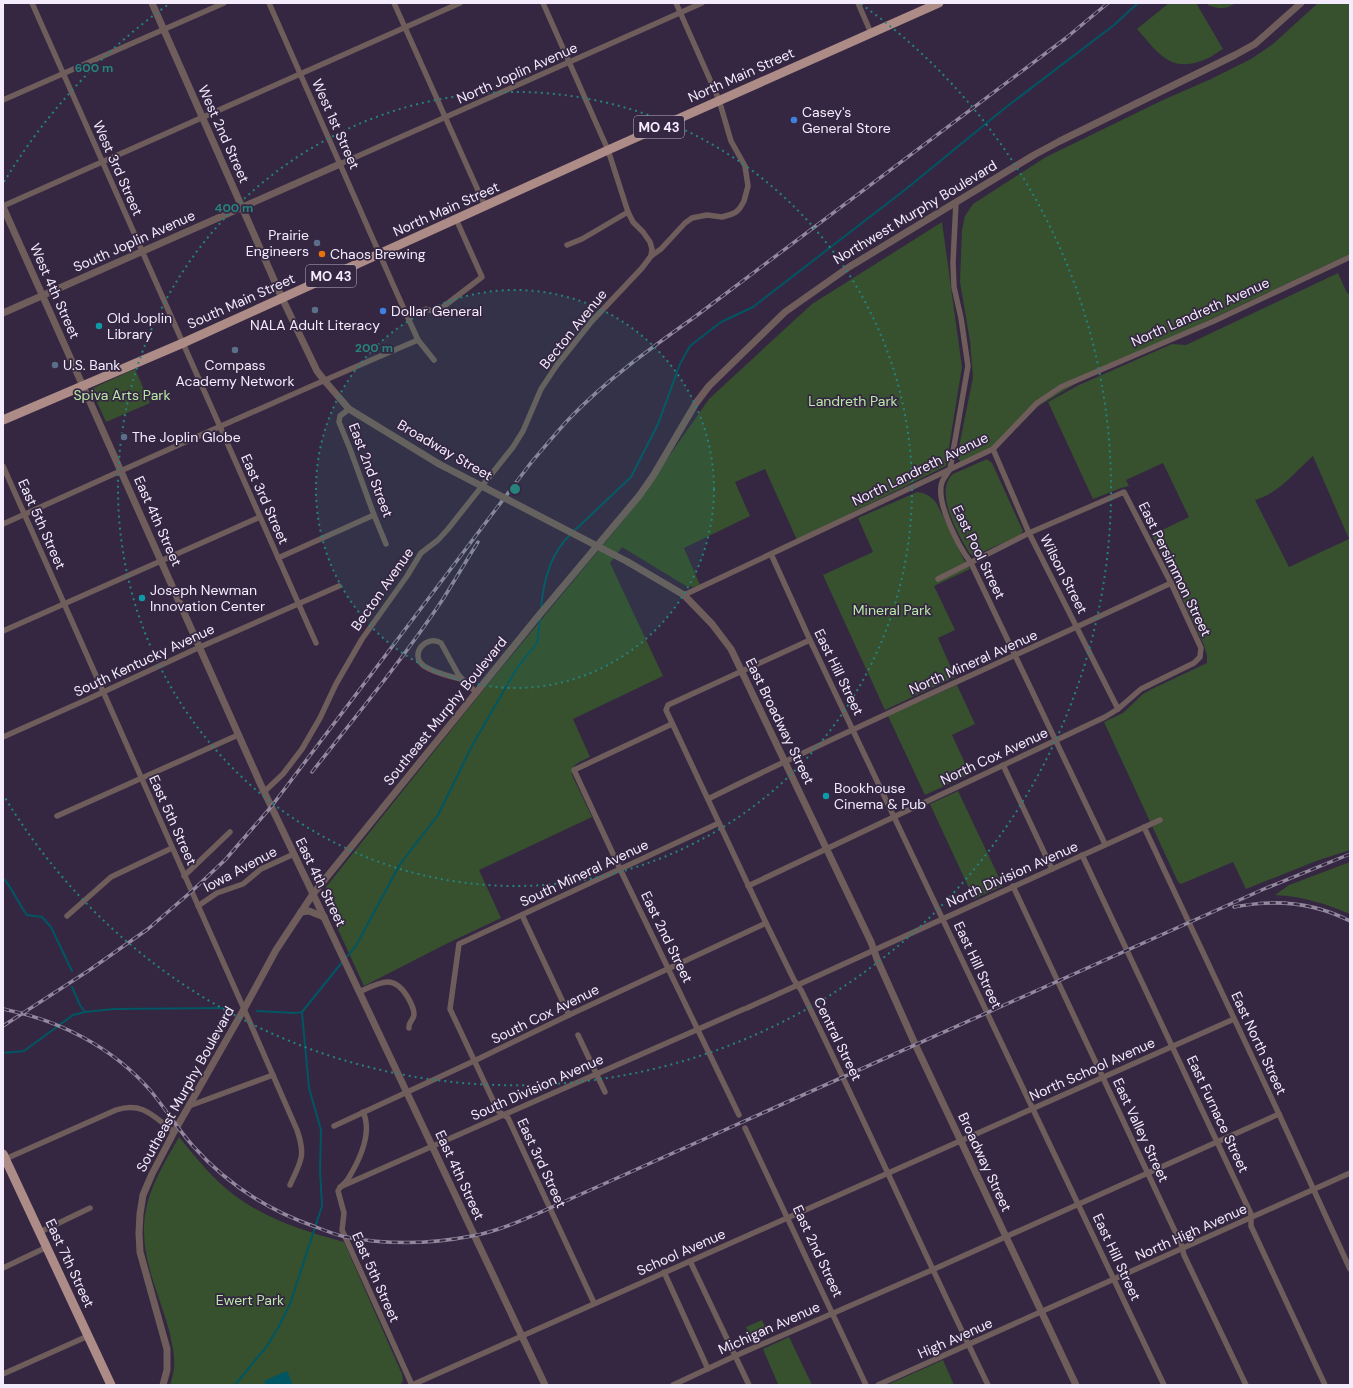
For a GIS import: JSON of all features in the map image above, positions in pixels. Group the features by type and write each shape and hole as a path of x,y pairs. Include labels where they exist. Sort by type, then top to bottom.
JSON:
{"main road":[{"name":"North Main Street","path":"380,254 608,150 939,3"},
{"name":"South Main Street","path":"3,420 183,343 380,254"},
{"name":"East 7th Street","path":"4,1157 111,1385"}],"street":[{"name":"West 3rd Street","path":"32,3 183,343"},
{"name":"West 2nd Street","path":"152,3 282,298"},
{"path":"3,100 224,3"},
{"name":"West 1st Street","path":"269,3 418,340 434,360"},
{"path":"394,3 484,206"},
{"path":"3,206 460,3"},
{"path":"543,3 608,150 628,212 633,222 650,242 652,249 651,256"},
{"path":"676,3 720,100"},
{"name":"North Joplin Avenue","path":"340,164 702,3"},
{"path":"858,3 871,33"},
{"name":"Northwest Murphy Boulevard","path":"612,528 639,496 696,403 709,386 785,312 849,267 1034,155 1222,63 1248,48 1301,3"},
{"name":"Becton Avenue","path":"264,792 283,774 302,750 320,718 336,684 362,639 407,576 421,553 438,540 448,529 513,447 523,431 541,389 557,365 588,325 642,268 651,256 661,249 685,223 692,218 707,215 722,217 728,216 740,208 747,193 748,178 743,159 731,141 720,100"},
{"name":"South Joplin Avenue","path":"3,313 340,164"},
{"name":"East Pool Street","path":"956,202 953,271 954,287 961,318 968,366 950,469 942,482 942,501 960,548 971,563 1105,844"},
{"name":"West 4th Street","path":"3,206 82,386"},
{"path":"567,246 628,212"},
{"path":"408,316 426,309 435,312 439,310 482,277 456,219"},
{"name":"North Landreth Avenue","path":"684,595 993,449 1037,403 1061,387 1214,321 1350,258"},
{"path":"282,298 317,371 324,380"},
{"path":"3,524 220,428 324,380 418,340"},
{"name":"East 3rd Street","path":"183,343 316,643"},
{"name":"Broadway Street","path":"324,380 349,409 439,464 628,562"},
{"name":"East 4th Street","path":"82,386 162,561 264,792 545,1385"},
{"name":"East 2nd Street","path":"349,409 340,416 338,422 350,449 386,544"},
{"name":"Wilson Street","path":"993,449 1029,533 1078,627 1118,709"},
{"name":"East 5th Street","path":"3,466 297,1130 302,1148 302,1159 290,1185"},
{"name":"East Persimmon Street","path":"1029,533 1124,492 1201,648 1200,657"},
{"path":"278,558 374,515"},
{"path":"3,631 260,517"},
{"name":"Southeast Murphy Boulevard","path":"163,1385 167,1370 167,1349 140,1252 139,1227 143,1195 174,1132 276,950 313,894 535,620 612,528"},
{"path":"938,579 1029,533"},
{"name":"East Hill Street","path":"771,554 810,640 854,729 1164,1385"},
{"name":"East Broadway Street","path":"628,562 684,595 719,632 731,649 873,949"},
{"name":"North Mineral Avenue","path":"785,761 1078,627 1170,583"},
{"name":"South Kentucky Avenue","path":"3,737 200,647 339,586"},
{"path":"463,680 423,665 417,654 420,649 432,640 437,640 441,643 463,680 477,693"},
{"path":"742,671 810,640"},
{"name":"North Cox Avenue","path":"748,886 1104,717 1118,709 1141,689 1194,663 1200,657"},
{"name":"Central Street","path":"742,671 668,705 666,710 748,886 843,1077 932,1270 988,1385"},
{"name":"East 2nd Street","path":"672,724 574,770 620,869 739,1115"},
{"path":"56,816 238,735"},
{"path":"708,799 785,761"},
{"path":"1002,765 1052,869"},
{"name":"North Division Avenue","path":"873,949 1160,820"},
{"name":"South Mineral Avenue","path":"459,944 719,823"},
{"name":"East North Street","path":"1144,827 1279,1114 1350,1270"},
{"path":"184,876 230,832"},
{"path":"67,916 111,877 172,848"},
{"name":"Iowa Avenue","path":"198,906 220,892 245,883 261,869 294,854"},
{"name":"East Furnace Street","path":"1082,855 1218,1142 1251,1214 1251,1226 1325,1385"},
{"name":"East Valley Street","path":"1013,886 1246,1385"},
{"path":"301,912 309,911 324,917"},
{"path":"522,915 569,1014"},
{"name":"South Cox Avenue","path":"334,1126 474,1061 569,1014 766,923"},
{"name":"East 3rd Street","path":"459,944 450,1009 498,1110 508,1118 594,1303"},
{"name":"Broadway Street","path":"873,949 915,1044 1076,1385"},
{"name":"South Division Avenue","path":"340,1187 797,985 873,949"},
{"path":"359,992 385,981 390,981 397,984 404,991 413,1010 414,1016 409,1024 409,1028"},
{"name":"North School Avenue","path":"961,1141 1234,1019"},
{"path":"578,1035 605,1092"},
{"path":"189,1106 273,1075"},
{"path":"4,1157 128,1106 144,1110 174,1132"},
{"path":"340,1187 348,1178 363,1147 368,1126 364,1112"},
{"name":"Michigan Avenue","path":"673,1385 1279,1114"},
{"name":"East 2nd Street","path":"746,1128 866,1385"},
{"name":"School Avenue","path":"412,1385 961,1141"},
{"name":"North High Avenue","path":"1041,1311 1350,1173"},
{"name":"East 5th Street","path":"340,1187 338,1193 345,1214 342,1225 343,1233 412,1385"},
{"path":"40,1232 90,1208"},
{"path":"3,1268 47,1247"},
{"path":"690,1261 749,1385"},
{"path":"664,1272 708,1369"},
{"name":"High Avenue","path":"878,1385 1041,1311"},
{"path":"3,1374 88,1336"}],"green space":[{"path":"1169,3 1196,3 1223,49 1207,59 1190,64 1172,62 1157,52 1137,29"},
{"path":"1208,3 1236,3 1229,7 1222,8 1208,5"},
{"path":"1318,3 1350,3 1350,254 1085,378 1037,407 1005,439 962,464 957,457 973,377 970,341 960,282 962,230 965,216 973,204 1046,157 1251,59 1273,44"},
{"name":"Landreth Park","path":"942,222 962,367 946,466 797,540 765,469 735,482 750,516 684,548 700,585 694,587 686,586 622,547 610,563 663,676 573,719 590,757 580,762 573,768 572,775 592,817 479,870 501,918 364,986 325,901 324,893 326,887 484,689 627,516 709,399 812,304"},
{"path":"1338,273 1347,293 1350,295 1350,850 1316,861 1246,889 1233,862 1181,884 1178,882 1104,722 1123,713 1143,694 1207,663 1204,645 1152,535 1189,517 1163,463 1126,480 1129,486 1093,499 1048,402 1079,385 1172,344 1186,345","holes":["1313,456 1349,539 1289,567 1255,500 1279,488"]},
{"name":"Spiva Arts Park","path":"135,369 150,403 106,422 92,391 93,388"},
{"path":"987,459 992,463 1023,531 1020,535 974,556 970,554 955,526 950,514 946,492 948,482 953,474"},
{"name":"Mineral Park","path":"917,492 928,495 937,504 963,558 970,569 934,586 955,630 938,638 955,677 885,710 823,575 873,552 858,518"},
{"path":"957,685 975,724 952,735 970,774 925,795 888,716"},
{"path":"958,791 1003,886 974,899 930,804"},
{"path":"1350,862 1350,914 1314,901 1275,895 1289,885"},
{"name":"Ewert Park","path":"179,1137 198,1160 226,1189 246,1204 287,1224 344,1242 402,1374 403,1381 400,1385 170,1385 174,1368 174,1352 166,1319 148,1261 144,1231 145,1215 150,1195 163,1165"},
{"path":"762,1320 767,1331 751,1338 746,1327"},
{"path":"789,1337 812,1385 776,1385 778,1384 763,1349"},
{"path":"943,1360 954,1385 887,1385"}],"shaded area":[{"path":"287,1371 293,1385 266,1385 264,1381"}],"waterway":[{"path":"573,532 631,477 658,424 680,364 690,346 721,322 753,307 906,189 1005,108 1114,25 1138,3"},
{"path":"541,609 549,569 557,551 570,535"},
{"path":"346,958 357,944 400,864 438,815 473,744 517,668 537,643 540,619"},
{"path":"3,878 27,915 42,917 51,927 72,971"},
{"path":"257,1011 302,1012 343,961"},
{"path":"72,987 80,1005 85,1012"},
{"path":"3,1053 24,1051 73,1015 85,1012 114,1009 229,1008"},
{"path":"235,1385 267,1346 290,1304 322,1206 320,1170 321,1130 309,1088 302,1013"}],"railway":[{"path":"3,1026 88,971 148,929 225,860 271,807 530,464 563,425 598,391 646,352 1066,38 1108,3"},
{"path":"312,772 412,643 443,599 478,542"},
{"path":"3,1009 44,1020 64,1028 102,1048 119,1061 150,1090 187,1139 206,1159 234,1184 265,1204 299,1220 331,1233 346,1237 362,1240 394,1242 441,1241 482,1234 502,1228 531,1216 1264,889 1350,854"},
{"path":"1234,907 1264,903 1293,904 1322,910 1350,921"}],"place":[{"name":"Casey's General Store","path":"794,120"},
{"name":"Prairie Engineers","path":"317,243"},
{"name":"Chaos Brewing","path":"322,254"},
{"name":"NALA Adult Literacy","path":"315,310"},
{"name":"Dollar General","path":"383,311"},
{"name":"Old Joplin Library","path":"99,326"},
{"name":"Compass Academy Network","path":"235,350"},
{"name":"U.S. Bank","path":"55,365"},
{"name":"The Joplin Globe","path":"124,437"},
{"name":"Joseph Newman Innovation Center","path":"142,598"},
{"name":"Bookhouse Cinema & Pub","path":"826,796"}]}
